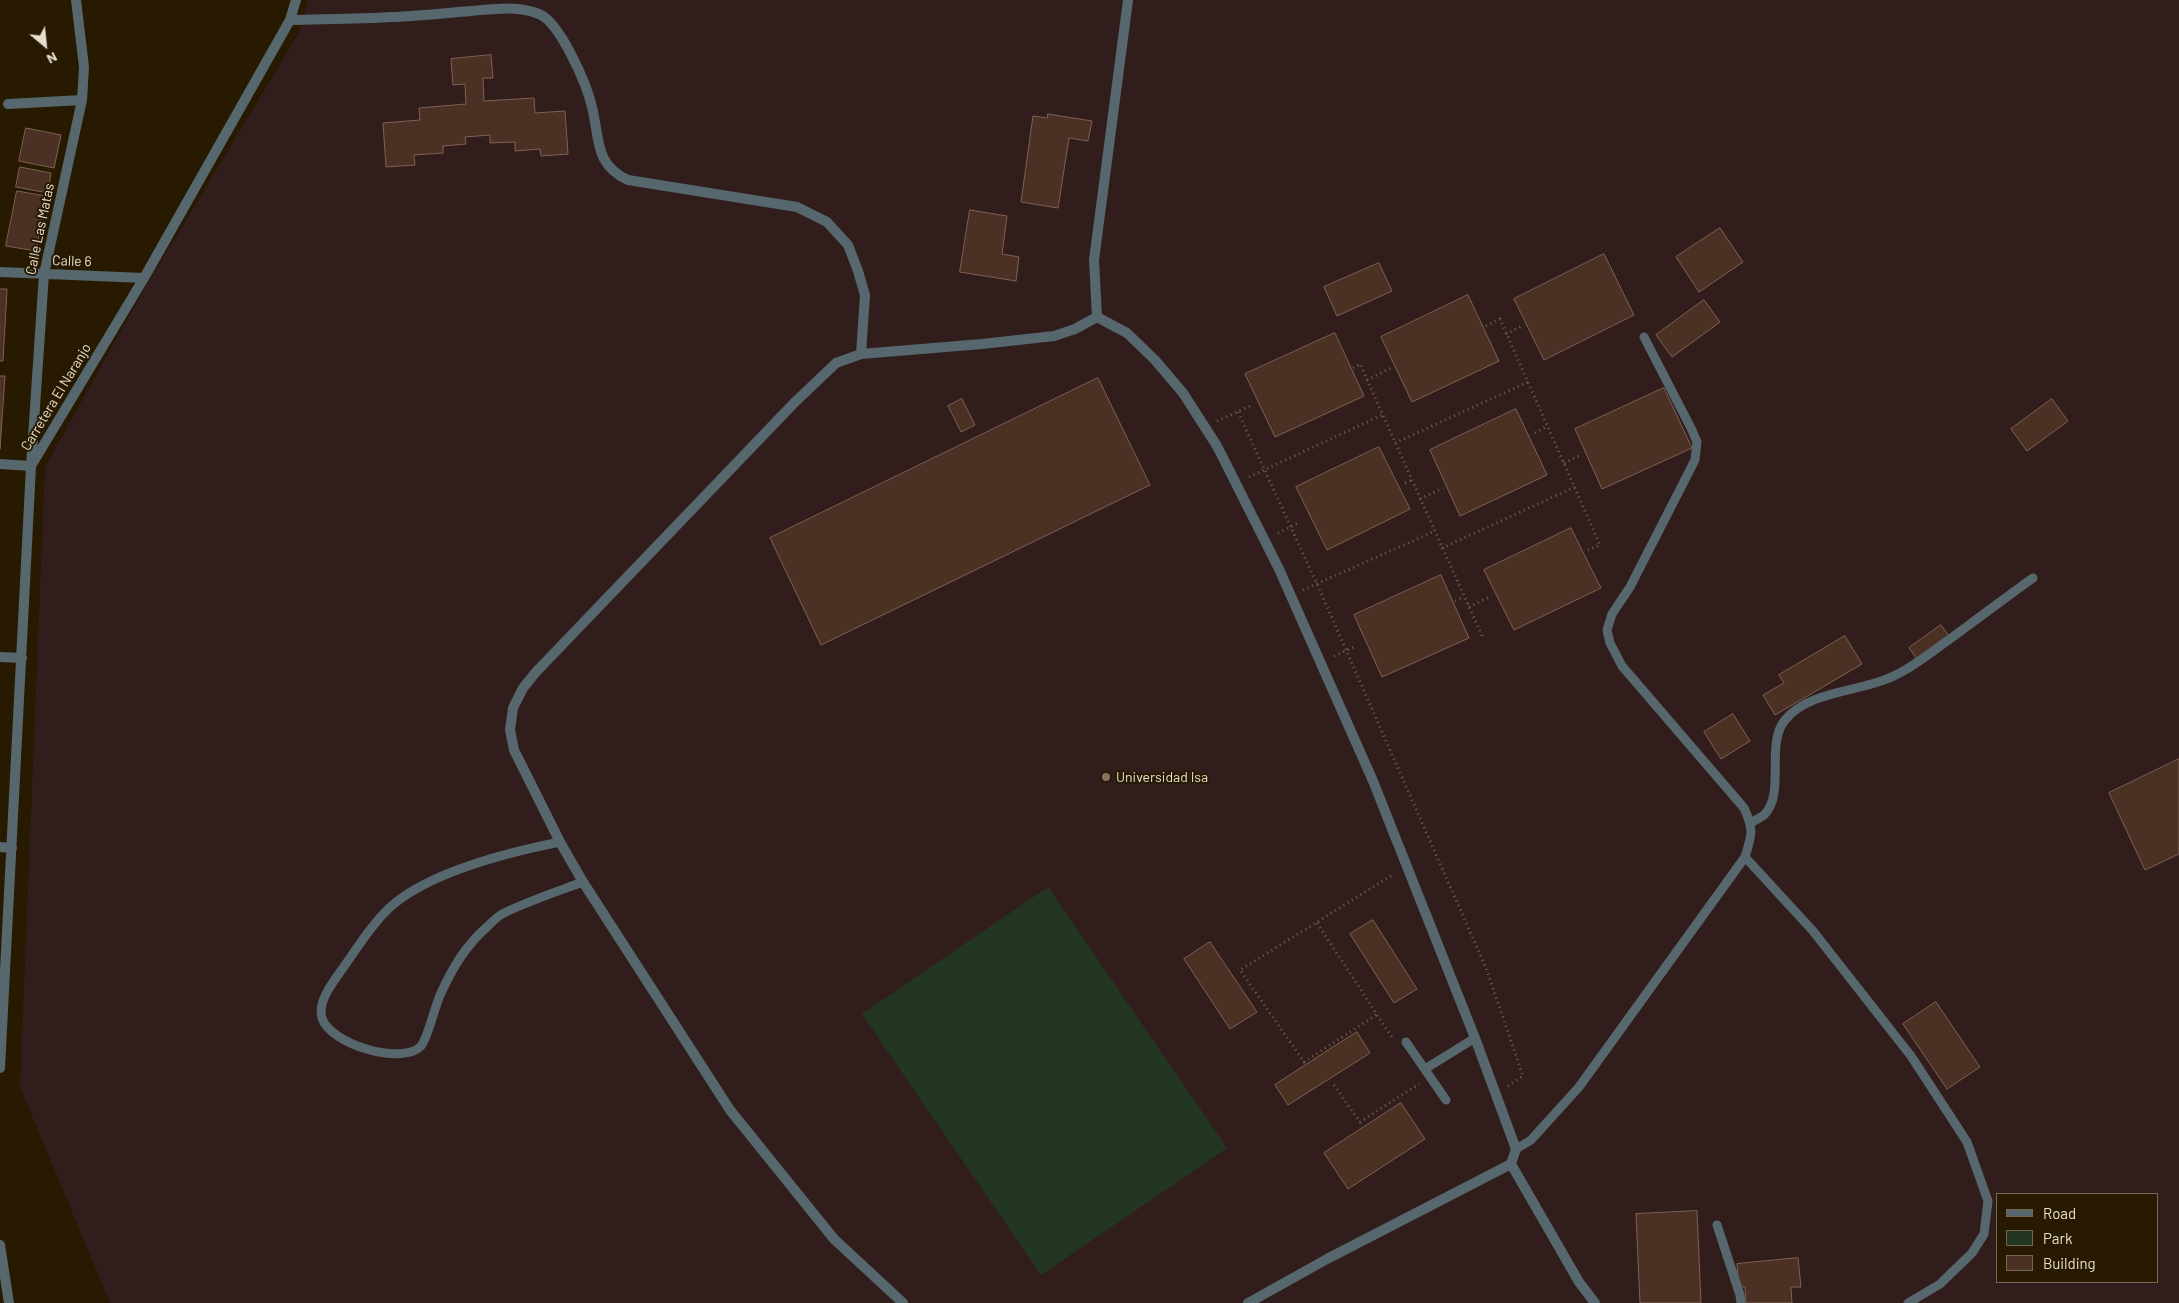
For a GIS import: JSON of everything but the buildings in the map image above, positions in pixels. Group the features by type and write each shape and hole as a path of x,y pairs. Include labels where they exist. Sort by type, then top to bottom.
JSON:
{"street":[{"name":"Calle Las Matas","path":"31,466 44,274 82,100 84,67 76,0"},
{"name":"Carretera El Naranjo","path":"0,1068 31,466 144,278 290,20 296,0"},
{"path":"1097,317 1094,260 1128,0"},
{"path":"290,20 392,17 513,8 540,14 551,23 573,58 590,96 600,149 606,164 615,174 628,180 797,207 828,222 848,245 862,287 864,295 861,354"},
{"path":"8,104 82,100"},
{"name":"Calle 6","path":"0,272 144,278"},
{"path":"902,1303 834,1239 730,1110 583,882 560,842 514,750 510,730 513,708 522,688 536,672 796,401 836,363 861,354 1054,336 1075,329 1097,317"},
{"path":"1097,317 1127,333 1155,360 1183,393 1205,427 1236,483 1291,596 1373,781 1475,1038 1516,1149 1511,1164 1327,1259 1248,1303"},
{"path":"0,464 31,466"},
{"path":"0,657 22,658"},
{"path":"0,848 12,848"},
{"path":"1511,1164 1579,1282 1595,1303"},
{"path":"0,1245 9,1303"}],"lane":[{"path":"1516,1149 1531,1140 1579,1087 1745,857 1752,836 1751,823 1744,808 1622,666 1610,643 1607,630 1612,614 1634,578 1695,460 1697,450 1697,442 1692,430 1644,337"},
{"path":"1751,823 1764,814 1770,805 1775,780 1777,740 1784,722 1798,707 1828,695 1880,682 1907,670 2033,578"},
{"path":"560,842 527,849 450,874 420,887 394,904 364,937 337,976 321,1005 322,1017 326,1028 339,1038 359,1048 390,1053 409,1053 422,1046 440,995 456,961 472,940 501,915 583,882"},
{"path":"1745,857 1814,931 1911,1056 1967,1142 1973,1158 1988,1201 1984,1234 1972,1253 1940,1284 1908,1303"},
{"path":"1427,1073 1475,1038"},
{"path":"1406,1042 1446,1100"},
{"path":"1717,1226 1741,1303"}],"path":[{"path":"1486,326 1500,319 1600,545 1588,550"},
{"path":"1506,334 1524,325"},
{"path":"1353,368 1360,364 1483,638"},
{"path":"1367,380 1391,368"},
{"path":"1395,443 1528,382"},
{"path":"1205,427 1250,406"},
{"path":"1238,412 1317,584 1486,968 1524,1076 1496,1093"},
{"path":"1236,483 1382,415"},
{"path":"1535,433 1547,426"},
{"path":"1564,463 1581,455"},
{"path":"1405,484 1412,480"},
{"path":"1420,499 1443,488"},
{"path":"1442,548 1575,488"},
{"path":"1264,539 1300,522"},
{"path":"1291,596 1434,531"},
{"path":"1468,607 1491,596"},
{"path":"1455,601 1464,597"},
{"path":"1321,663 1356,646"},
{"path":"1376,1014 1304,1062 1240,970 1407,866"},
{"path":"1317,923 1398,1048 1406,1042"},
{"path":"1334,1085 1360,1122 1427,1073"}],"shaded area":[{"name":"Universidad Isa","path":"308,0 2179,0 2179,1303 110,1303 20,1087 45,467 143,291 299,33"}],"green space":[{"path":"1048,887 1227,1148 1041,1275 862,1014"}],"place":[{"name":"Universidad Isa","path":"1106,777"}]}
